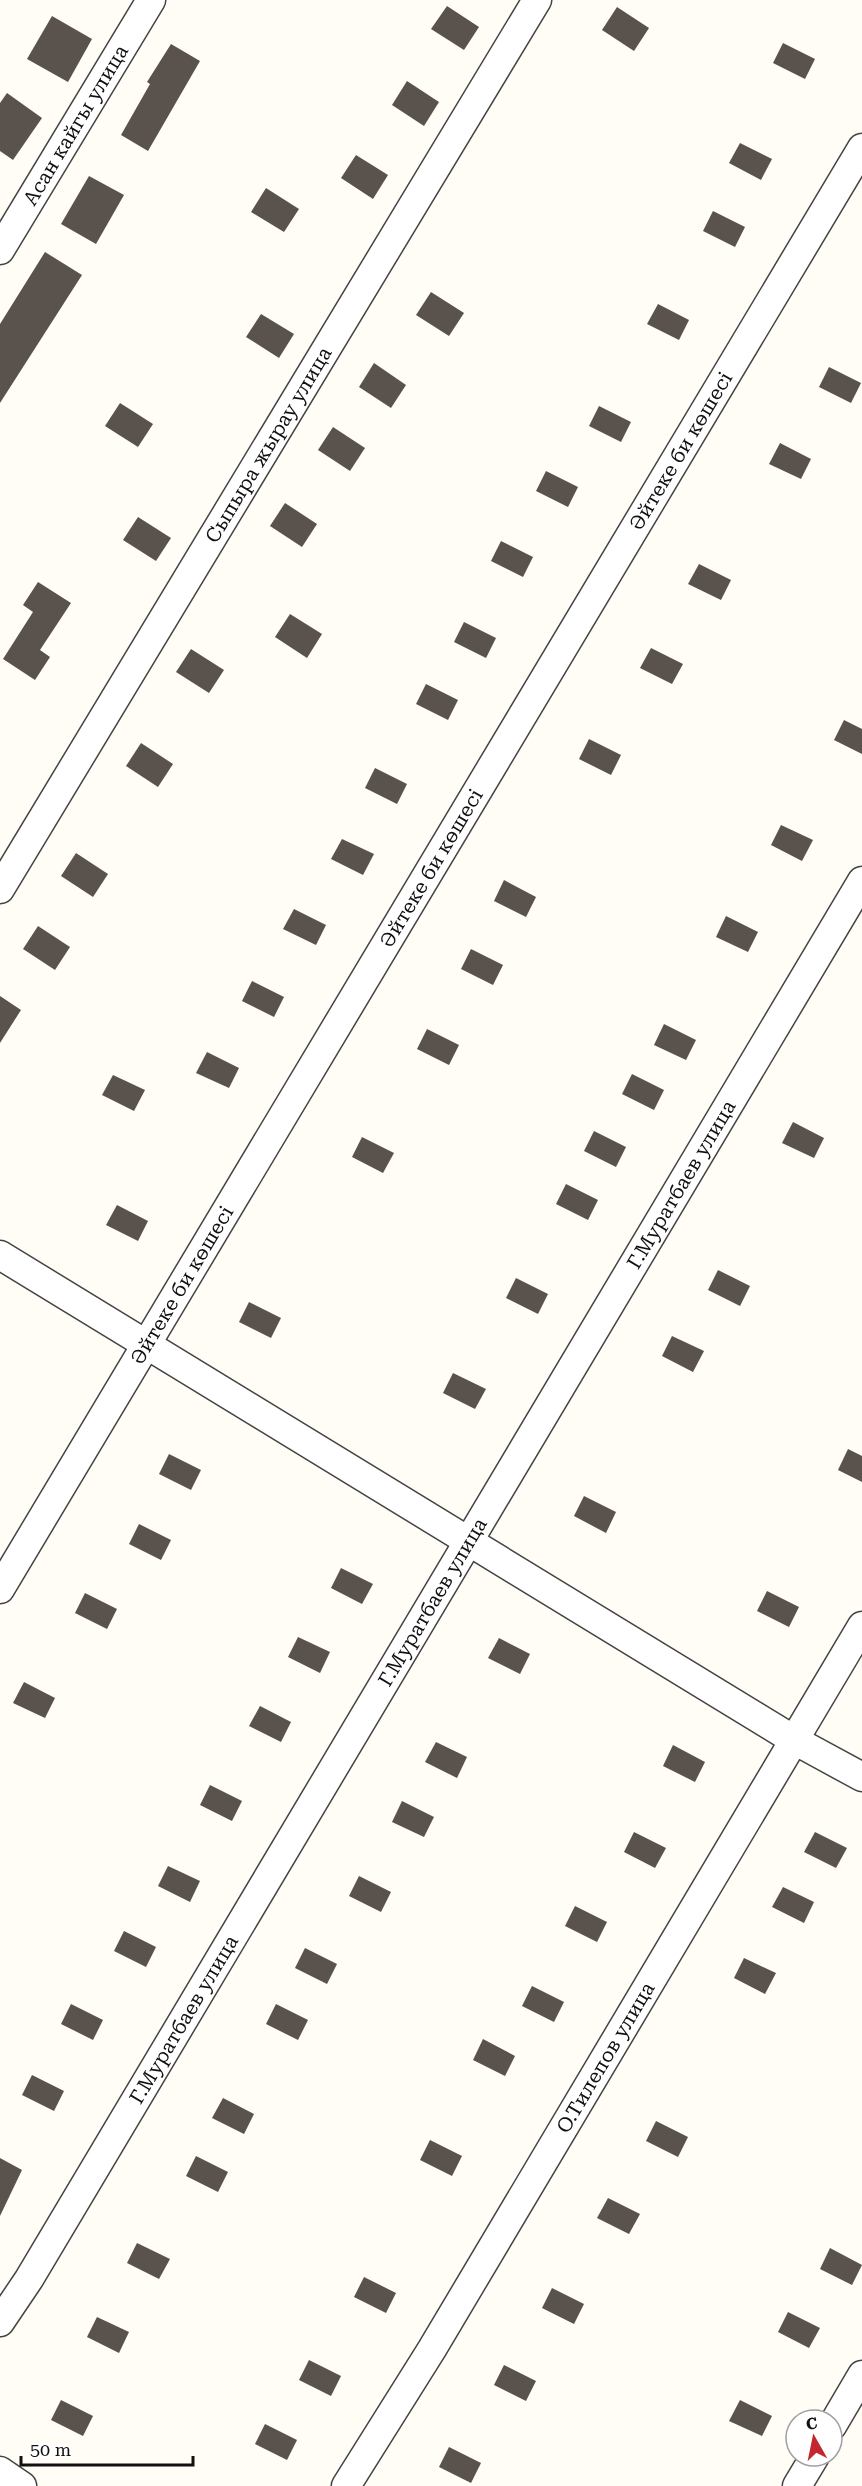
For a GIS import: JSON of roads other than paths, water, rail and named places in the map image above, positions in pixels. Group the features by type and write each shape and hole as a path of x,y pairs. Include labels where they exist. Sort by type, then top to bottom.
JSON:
{"street":[{"name":"Асан кайгы улица","path":"0,250 151,0"},
{"name":"Сыпыра жырау улица","path":"0,889 537,0"},
{"name":"Әйтеке би көшесі","path":"0,1589 862,148"},
{"name":"Г.Муратбаев улица","path":"0,2322 29,2280 470,1543 862,881"},
{"path":"0,1256 146,1342 794,1740 862,1777"},
{"name":"О.Тилепов улица","path":"346,2486 432,2349 862,1626"},
{"path":"843,2408 862,2375"},
{"path":"797,2486 807,2468"},
{"path":"0,2471 22,2486"}]}
